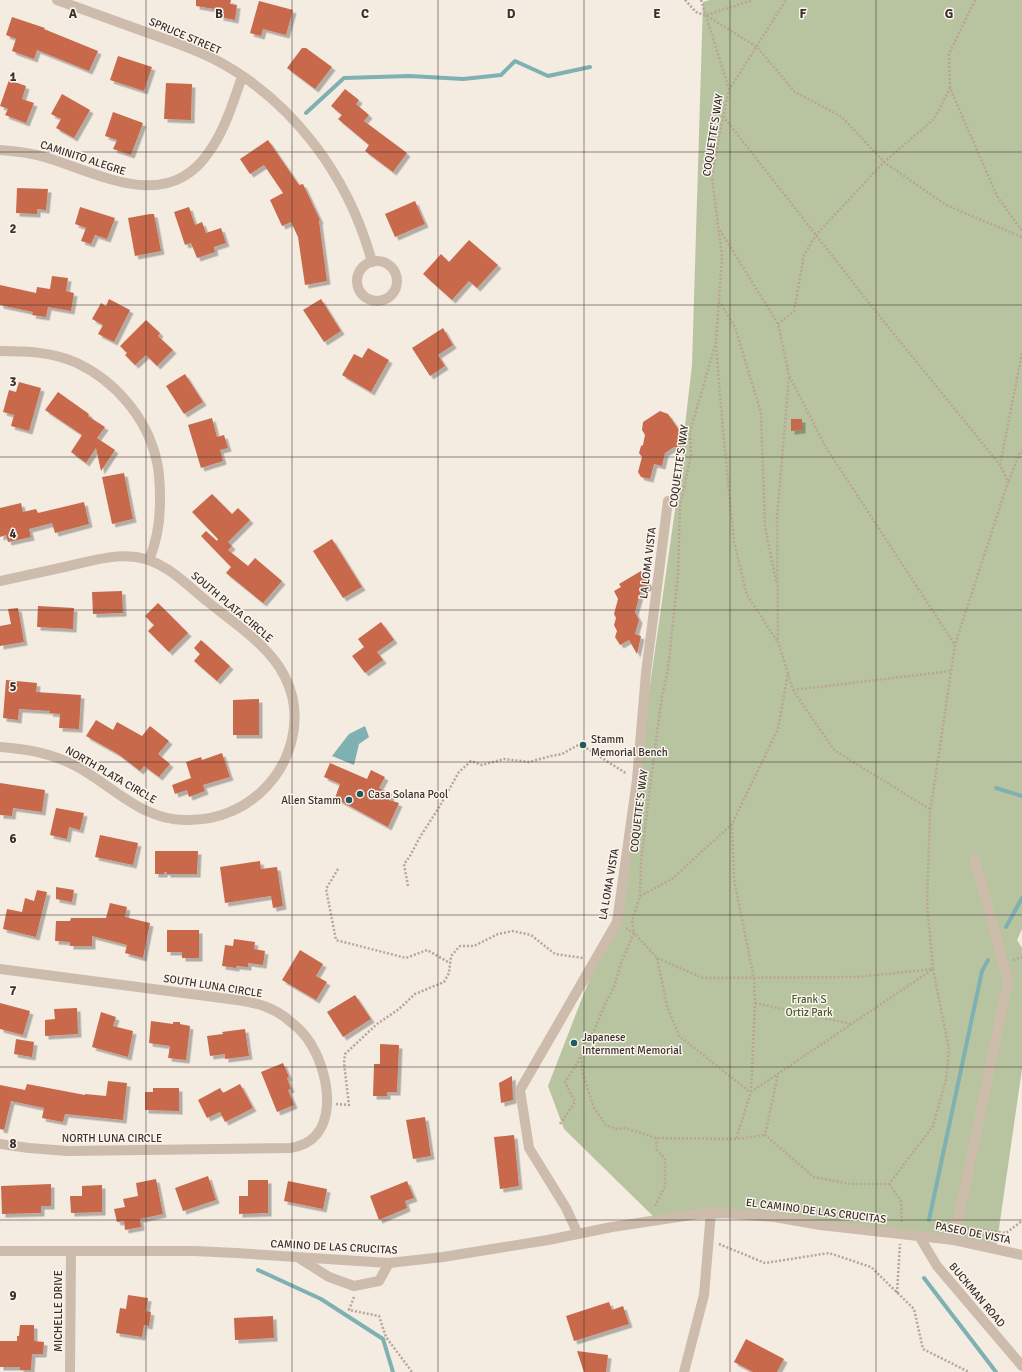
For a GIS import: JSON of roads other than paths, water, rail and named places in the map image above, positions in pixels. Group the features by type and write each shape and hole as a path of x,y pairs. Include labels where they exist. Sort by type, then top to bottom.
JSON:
{"street":[{"name":"SPRUCE STREET","path":"57,0 178,43 215,60 266,94 289,115 322,155 352,208 367,245 372,262"},
{"name":"CAMINITO ALEGRE","path":"0,150 16,151 47,158 107,179 133,185 160,185 172,182 184,177 193,170 209,152 221,130 242,77"},
{"path":"0,351 46,354 76,363 103,379 118,392 131,407 151,442 159,477 160,512 155,542 149,560"},
{"name":"LA LOMA VISTA","path":"578,1234 566,1208 529,1148 520,1090 617,922 638,780 646,673 668,501"},
{"name":"SOUTH PLATA CIRCLE","path":"0,581 113,557 125,556 149,560 168,569 264,648 278,665 286,678 294,706 295,721 289,751 284,763 276,775 266,787 244,805 233,811"},
{"name":"NORTH PLATA CIRCLE","path":"0,747 30,750 61,758 93,776 131,803 167,818 190,820 220,815 233,811"},
{"path":"954,1240 1008,980 975,860"},
{"name":"SOUTH LUNA CIRCLE","path":"0,968 242,1001 267,1006 292,1022 312,1045 319,1058 324,1073 327,1088 327,1113 321,1130 312,1140 301,1147 224,1149"},
{"name":"NORTH LUNA CIRCLE","path":"0,1144 29,1148 68,1150 224,1149"},
{"path":"684,1372 704,1294 711,1212"},
{"name":"CAMINO DE LAS CRUCITAS","path":"0,1252 195,1251 389,1263 443,1257 548,1240 612,1226 711,1212"},
{"name":"EL CAMINO DE LAS CRUCITAS","path":"711,1212 775,1217 820,1225 919,1236"},
{"name":"PASEO DE VISTA","path":"919,1236 954,1240 1022,1254"},
{"name":"BUCKMAN ROAD","path":"919,1236 937,1266 1022,1366"},
{"name":"MICHELLE DRIVE","path":"70,1251 70,1372"},
{"path":"297,1257 330,1278 354,1286 378,1281 389,1263"}],"water":[{"path":"365,726 369,737 359,744 354,765 332,756 349,734"}],"waterway":[{"path":"306,113 344,78 410,76 463,79 501,75 515,61 548,76 590,67"},
{"path":"996,788 1022,796"},
{"path":"1006,927 1022,898"},
{"path":"929,1220 982,971 988,960"},
{"path":"258,1270 321,1299 383,1339 393,1372"},
{"path":"924,1278 996,1372"}],"place":[{"name":"Stamm Memorial Bench","path":"583,745"},
{"name":"Casa Solana Pool","path":"360,794"},
{"name":"Allen Stamm","path":"349,800"},
{"name":"Japanese Internment Memorial","path":"574,1043"}],"park label":[{"name":"Frank S Ortiz Park","path":"809,1005"}]}
